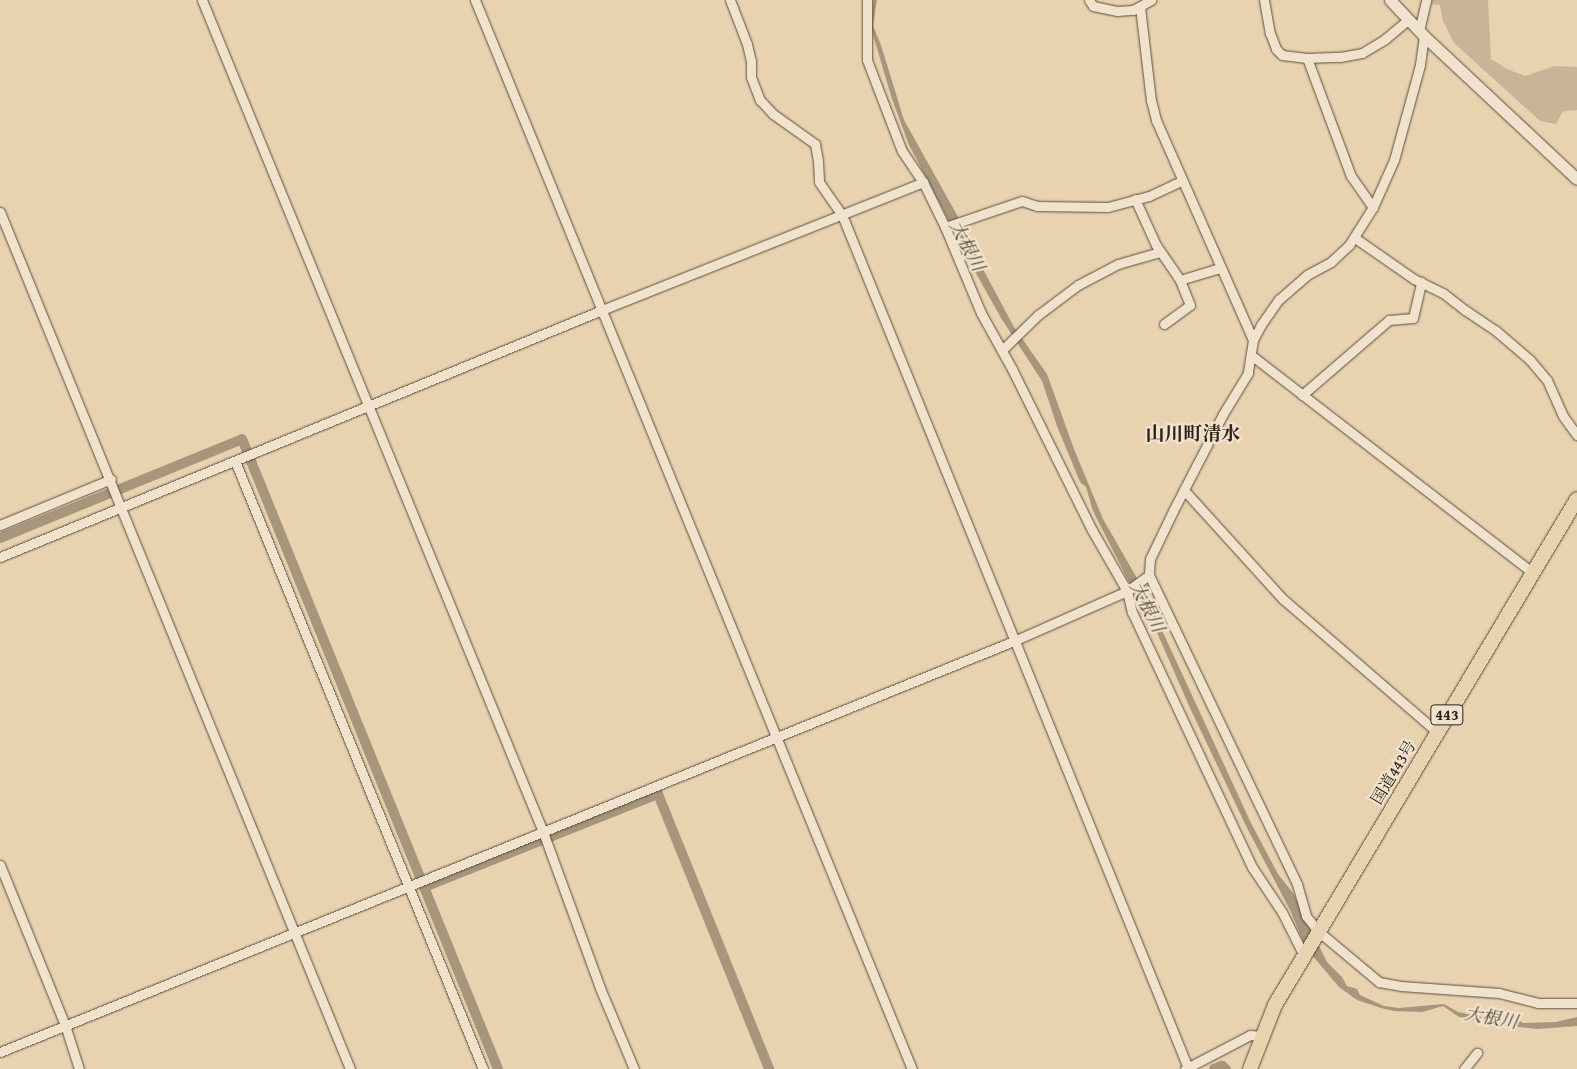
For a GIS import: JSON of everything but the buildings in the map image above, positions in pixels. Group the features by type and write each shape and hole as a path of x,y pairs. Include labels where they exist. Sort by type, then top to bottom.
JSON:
{"highway":[{"name":"国道443号","path":"1250,1069 1275,1005 1577,499"}],"street":[{"path":"202,0 543,832 600,988 634,1069"},
{"path":"475,0 912,1069"},
{"path":"730,0 747,44 751,61 751,76 760,100 773,114 815,144 819,182 842,214 1016,640 1187,1068 1250,1034 1262,1036"},
{"path":"867,0 867,60 902,151 923,182 947,227 980,314 1002,350 1092,530 1127,591 1132,612 1252,867 1282,912 1304,956"},
{"path":"1090,0 1093,6 1117,11 1140,7 1152,0"},
{"path":"1264,0 1276,48 1282,55 1307,58 1340,57 1362,53 1385,39 1408,20"},
{"path":"1390,0 1421,34 1577,179"},
{"path":"1426,0 1421,34 1420,65 1394,160 1373,208 1355,238 1331,262 1307,275 1279,299 1253,340 1248,373 1223,414 1150,559 1149,575 1296,884 1306,916 1318,931 1379,982 1401,986 1500,993 1538,1003 1577,1002"},
{"path":"1140,7 1151,100 1156,120 1181,181 1253,340"},
{"path":"1307,58 1351,176 1373,208"},
{"path":"947,227 1022,201 1037,206 1108,207 1135,199 1181,181"},
{"path":"0,557 368,408 602,310 923,182"},
{"path":"1135,199 1160,252 1180,280 1190,305 1164,324"},
{"path":"0,212 111,479 350,1069"},
{"path":"1355,238 1421,282 1443,293 1496,330 1530,360 1547,380 1563,416 1577,435"},
{"path":"1002,350 1038,316 1078,285 1118,264 1160,252"},
{"path":"1180,280 1220,268"},
{"path":"1302,395 1389,320 1412,318 1421,282"},
{"path":"1251,356 1527,568"},
{"path":"235,461 407,887 483,1069"},
{"path":"0,524 111,479"},
{"path":"1184,490 1283,598 1437,732"},
{"path":"0,1052 1016,640 1127,591 1149,575"},
{"path":"0,865 65,1025 79,1069"},
{"path":"1464,1069 1477,1053"}],"shaded area":[{"path":"1432,0 1488,0 1491,59 1507,69 1525,76 1555,66 1577,67 1577,110 1563,111 1556,124 1540,121 1454,43 1443,21 1440,5 1431,4"}],"water":[{"name":"大根川","path":"873,0 877,0 873,26 881,45 904,120 962,224 984,271 1014,327 1047,374 1074,449 1103,519 1142,587 1251,823 1278,874 1293,893 1327,962 1342,977 1347,986 1357,989 1360,995 1384,1006 1399,1008 1444,1004 1458,1012 1496,1020 1517,1019 1523,1023 1556,1022 1577,1017 1577,1026 1537,1029 1501,1025 1459,1017 1443,1006 1422,1012 1394,1011 1381,1008 1357,1000 1339,987 1306,948 1290,910 1247,828 1190,708 1148,612 1130,584 1093,511 1086,487 1080,482 1057,426 1042,381 1001,318 968,259 958,233 950,223 909,145 892,99 873,35 871,25"}],"waterway":[{"path":"0,538 242,439 498,1069"},
{"path":"424,887 658,794 769,1069"},
{"path":"1214,1069 1222,1066 1226,1069"}],"district":[{"name":"山川町清水","path":"1193,434"}]}
